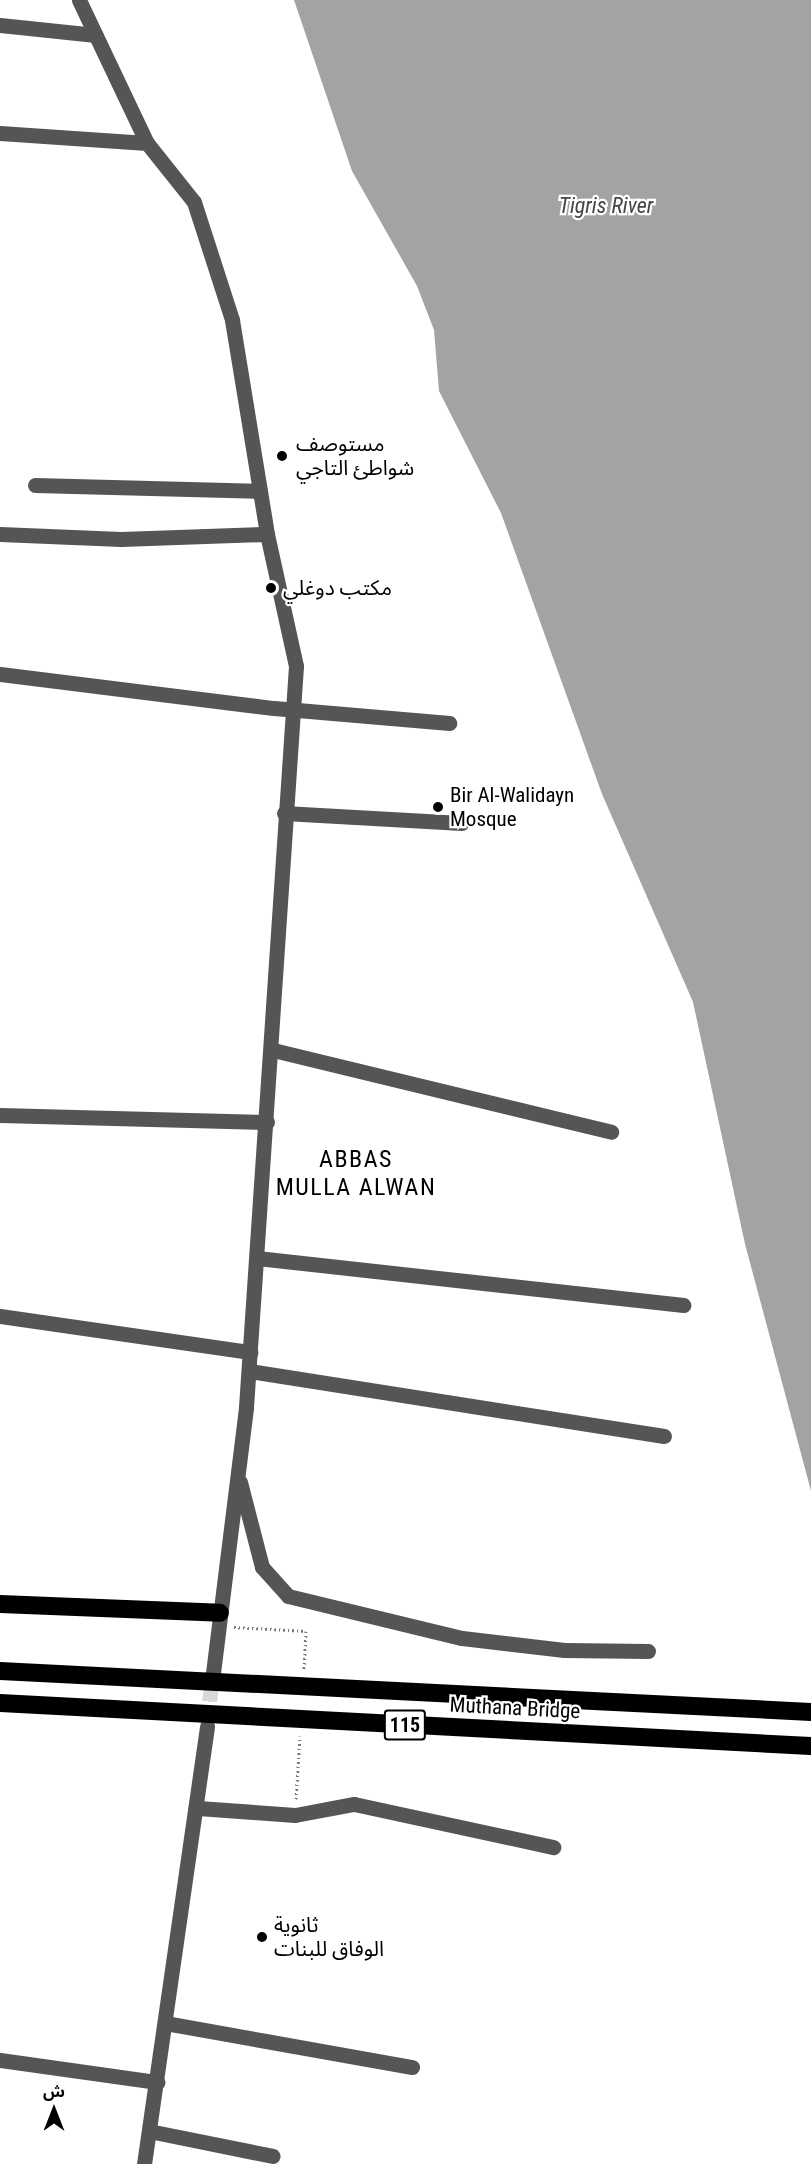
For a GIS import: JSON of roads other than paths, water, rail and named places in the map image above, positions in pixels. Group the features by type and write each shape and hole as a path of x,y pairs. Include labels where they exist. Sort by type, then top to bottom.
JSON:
{"highway":[{"path":"0,1604 219,1620"},
{"name":"Muthana Bridge","path":"0,1671 811,1712"},
{"name":"Muthana Bridge","path":"0,1703 811,1746"}],"street":[{"path":"79,0 147,143 194,202 232,320 267,534 296,666 284,813 273,1050 249,1371 239,1479 213,1672"},
{"path":"0,25 95,35"},
{"path":"0,133 147,143"},
{"path":"35,485 260,491"},
{"path":"0,534 122,539 267,534"},
{"path":"0,674 448,723"},
{"path":"284,813 462,823"},
{"path":"273,1050 611,1132"},
{"path":"0,1115 267,1122"},
{"path":"257,1258 683,1305"},
{"path":"0,1316 250,1352"},
{"path":"249,1371 664,1436"},
{"path":"239,1479 261,1567 288,1596 462,1638 564,1650 648,1651"},
{"path":"144,2164 198,1808 207,1727"},
{"path":"198,1808 295,1815 354,1804 553,1847"},
{"path":"165,2023 412,2067"},
{"path":"0,2060 157,2082"},
{"path":"149,2131 273,2156"}],"water":[{"name":"Tigris River","path":"294,0 811,0 811,1491 745,1244 693,1002 602,794 501,513 439,391 434,330 417,286 352,171"}],"tunnel":[{"path":"207,1724 213,1672"}],"place":[{"name":"مستوصف شواطئ التاجي","path":"282,456"},
{"name":"مكتب دوغلي","path":"271,588"},
{"name":"Bir Al-Walidayn Mosque","path":"438,807"},
{"name":"ثانوية الوفاق للبنات","path":"262,1937"}],"district":[{"name":"ABBAS MULLA ALWAN","path":"356,1174"}]}
